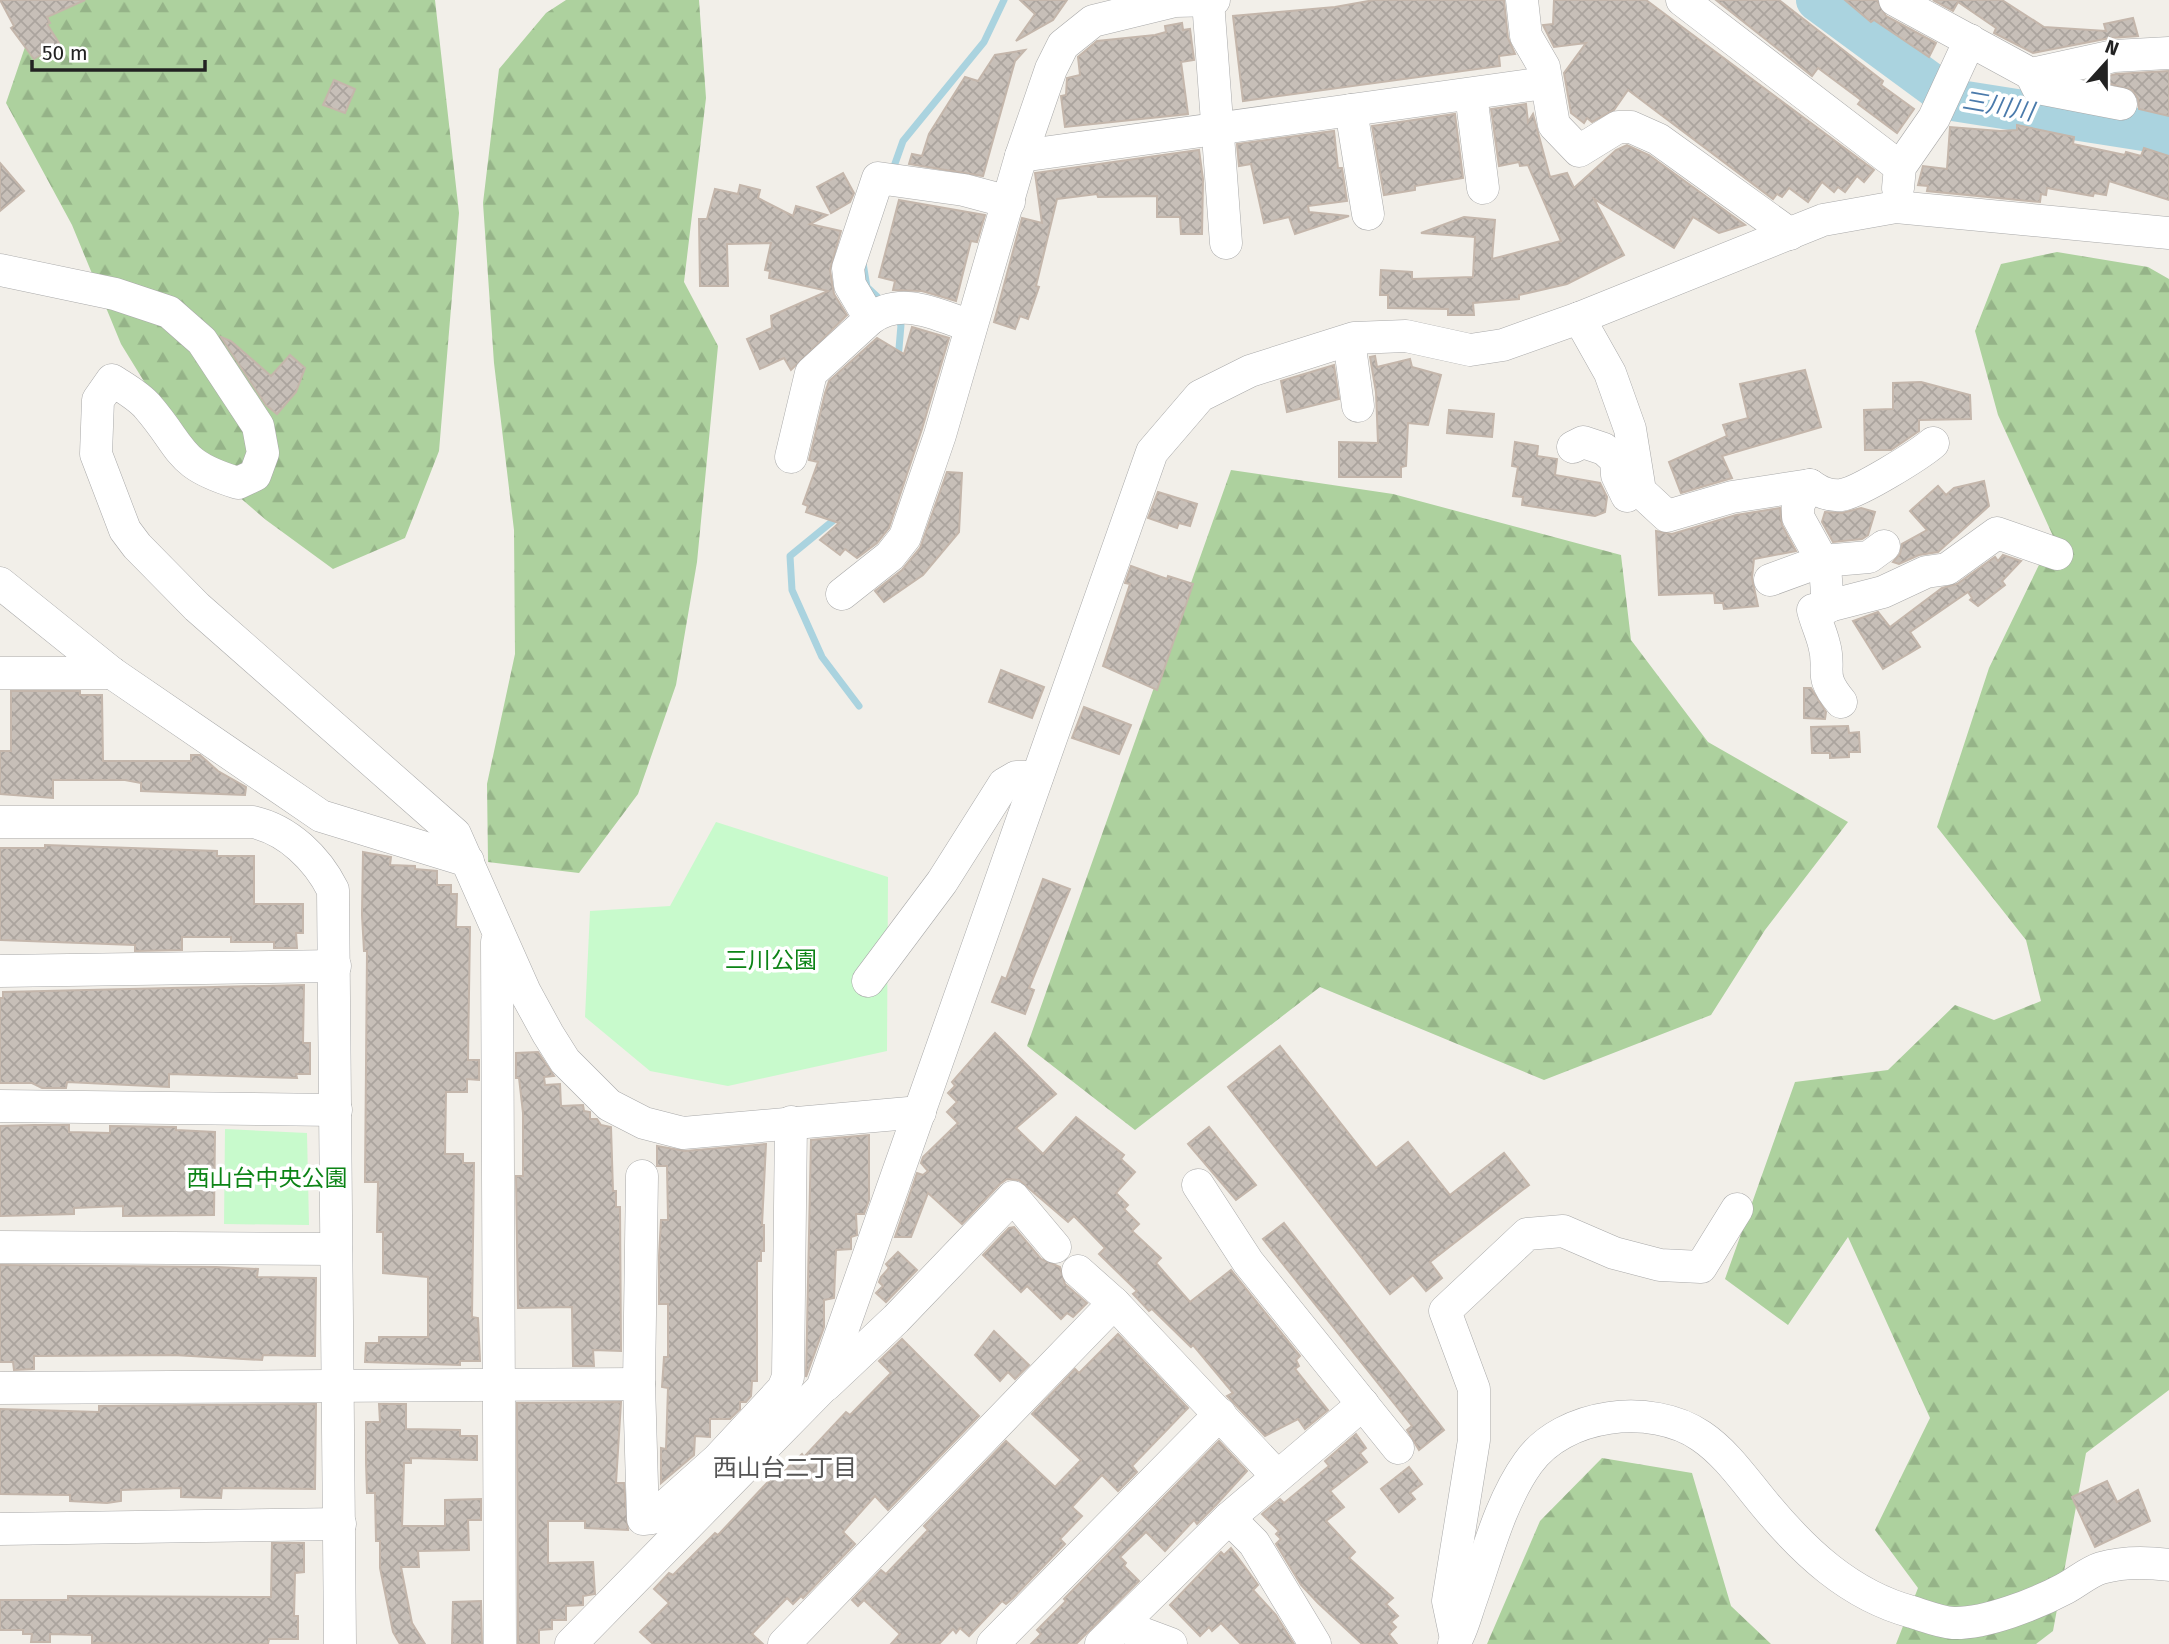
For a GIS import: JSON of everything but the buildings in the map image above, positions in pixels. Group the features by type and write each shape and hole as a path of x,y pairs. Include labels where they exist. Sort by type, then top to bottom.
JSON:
{"street":[{"path":"842,594 890,556 905,537 940,435 1021,156 1051,69 1063,45 1093,21 1174,1 1214,0"},
{"path":"1522,0 1526,36 1545,67 1545,83 1554,125 1579,151 1618,127 1642,131 1658,139 1790,234"},
{"path":"1682,0 1900,167"},
{"path":"1208,1 1215,127 1226,243"},
{"path":"1897,1 1963,53 2031,74 2114,56 2169,54"},
{"path":"1896,207 1900,167 1934,118 1963,53"},
{"path":"2031,74 2038,88 2121,104"},
{"path":"1021,156 1545,83"},
{"path":"1471,94 1483,188"},
{"path":"1351,110 1368,214"},
{"path":"971,326 886,311 850,285 848,268 892,180 964,190 1009,202"},
{"path":"822,1388 1152,452 1199,396 1250,372 1349,340 1406,336 1470,350 1503,345 1579,318 1823,220 1896,207 2169,233"},
{"path":"0,270 115,295 169,312 202,341 258,426 263,453 254,475 238,483 205,472 182,454 146,405 112,380 98,400 96,454 125,530 137,546 197,607 455,834 525,992 565,1061 609,1105 643,1123 683,1133 920,1112"},
{"path":"791,457 811,373 886,311"},
{"path":"1579,318 1610,373 1630,429 1640,491 1667,516"},
{"path":"1349,340 1358,406"},
{"path":"1573,447 1583,442 1593,444 1616,460 1617,475 1641,518 1654,522 1732,497 1810,485 1826,495 1843,495 1914,460 1933,443"},
{"path":"1810,485 1798,505 1798,517 1822,561 1828,607"},
{"path":"1841,702 1828,686 1824,673 1824,644 1813,610 1883,592 1926,572 1947,569 1997,533 2057,554"},
{"path":"1770,580 1822,561 1869,558 1884,546"},
{"path":"0,583 112,673 321,816 468,861"},
{"path":"0,673 112,673"},
{"path":"868,981 942,882 1004,784 1016,777 1037,777"},
{"path":"297,845 321,816"},
{"path":"0,822 253,822 270,826 297,845 326,875 332,890 335,966 340,1644"},
{"path":"497,930 500,1644"},
{"path":"0,971 335,966"},
{"path":"0,1106 336,1110"},
{"path":"642,1176 639,1384 643,1519 652,1518 718,1458 783,1389 788,1377 791,1122"},
{"path":"1198,1185 1248,1262 1398,1448"},
{"path":"570,1644 822,1388 896,1319 1013,1197 1055,1247"},
{"path":"1455,1642 1448,1601 1474,1440 1474,1389 1445,1311 1527,1234 1563,1231 1614,1253 1660,1265 1701,1267 1737,1209"},
{"path":"0,1247 336,1249"},
{"path":"1079,1271 1114,1304 1277,1476"},
{"path":"784,1644 1114,1304"},
{"path":"0,1388 639,1384"},
{"path":"1110,1635 1229,1518 1363,1404"},
{"path":"993,1644 1220,1414"},
{"path":"1455,1642 1511,1491 1527,1464 1541,1446 1598,1419 1635,1417 1667,1421 1699,1434 1724,1455 1792,1537 1831,1571 1868,1598 1953,1623 2004,1614 2062,1590 2099,1568 2147,1562 2169,1565"},
{"path":"1229,1518 1254,1544 1315,1644"},
{"path":"0,1529 340,1524"},
{"path":"1110,1635 1171,1644"}],"green space":[{"path":"41,0 435,0 459,213 439,451 405,538 333,569 266,520 188,453 121,344 72,225 6,103"},
{"path":"566,0 699,0 706,98 684,282 718,346 697,562 676,685 638,794 579,873 488,862 487,784 515,654 514,530 494,363 483,203 499,69 546,13"},
{"path":"2057,252 2148,267 2169,279 2169,1390 2086,1453 2053,1631 2036,1644 1896,1644 1918,1588 1875,1530 1930,1418 1848,1237 1788,1325 1725,1279 1795,1082 1888,1070 1955,1005 1994,1020 2041,1001 2026,940 1937,827 1989,668 2053,536 1998,415 1975,331 2001,264"},
{"path":"1231,470 1393,494 1621,555 1631,640 1708,742 1848,822 1765,930 1711,1015 1544,1080 1320,987 1135,1130 1027,1046"},
{"name":"三川公園","path":"716,822 888,877 887,1051 728,1086 650,1071 585,1017 590,911 670,906"},
{"name":"西山台中央公園","path":"225,1129 307,1133 309,1225 224,1224"},
{"path":"1602,1458 1692,1473 1731,1606 1771,1644 1487,1644 1540,1521"}],"waterway":[{"path":"892,172 903,141 984,42 1004,0"},
{"name":"三川川","path":"1817,0 1953,100 2169,134"},
{"path":"863,263 867,287 884,303"},
{"path":"896,318 901,325 898,360"},
{"path":"840,515 790,556 792,590 822,657 859,706"}],"district":[{"name":"西山台二丁目","path":"785,1468"}]}
